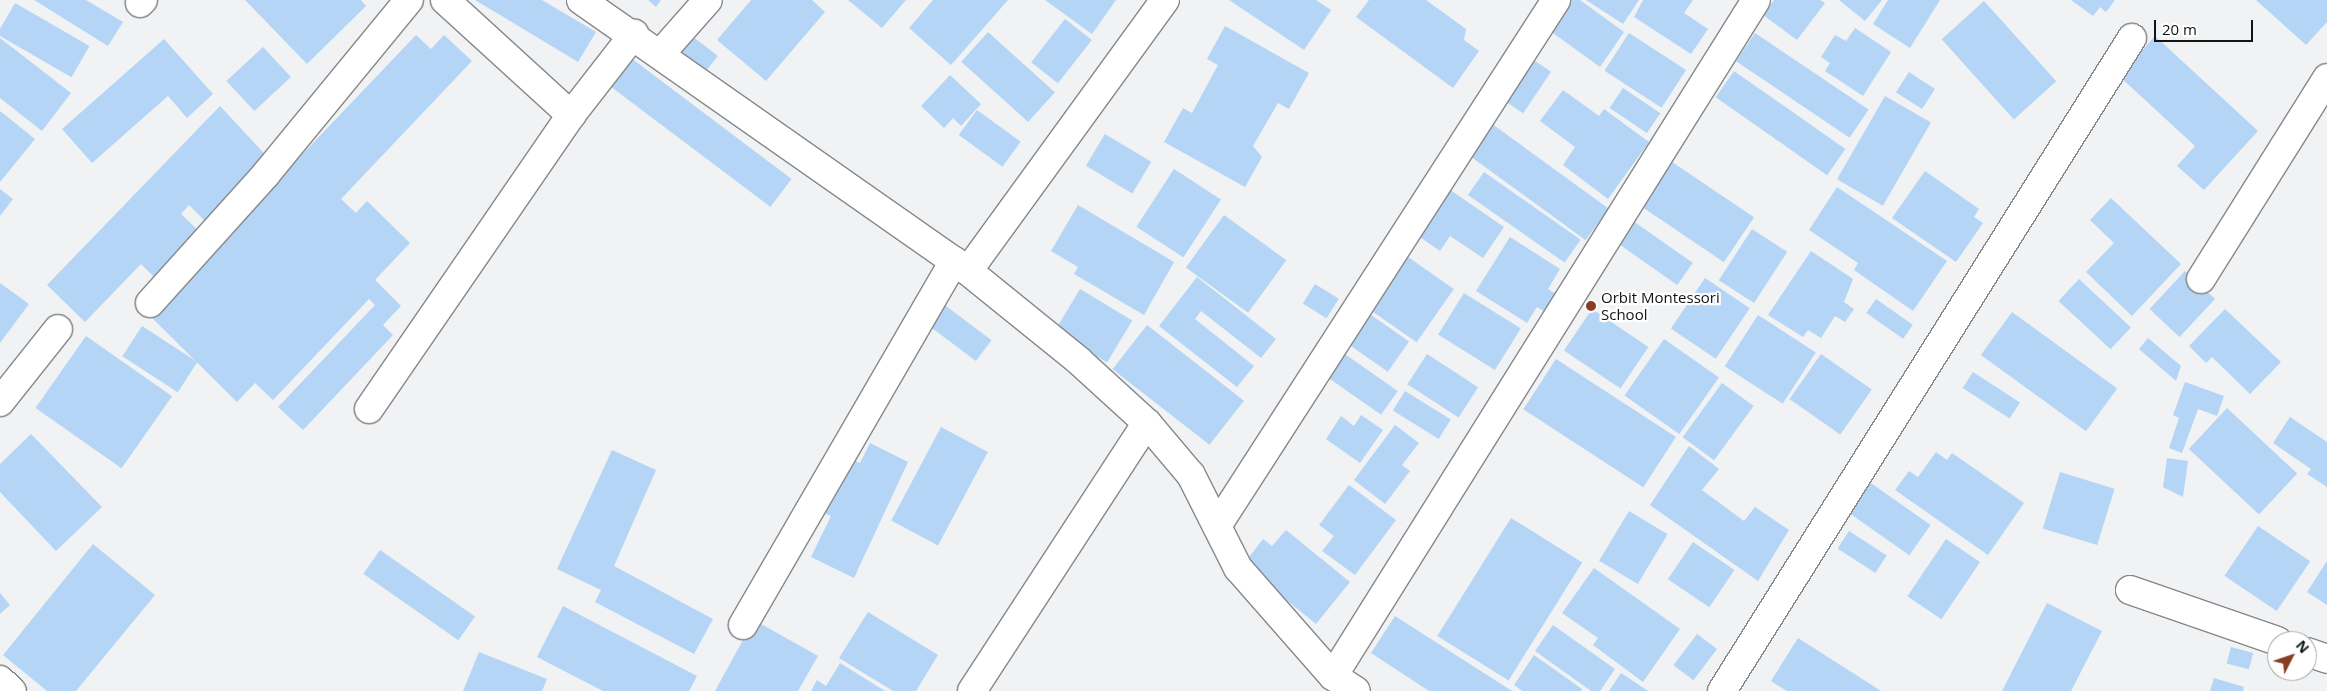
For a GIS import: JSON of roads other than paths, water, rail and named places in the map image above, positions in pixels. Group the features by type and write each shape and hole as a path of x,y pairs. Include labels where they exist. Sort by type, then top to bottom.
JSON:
{"street":[{"path":"150,302 266,174 409,0"},
{"path":"445,0 571,115"},
{"path":"581,0 662,52 961,266 1147,423 1191,475 1238,568 1333,676 1356,691"},
{"path":"662,52 708,0"},
{"path":"743,625 961,266 1165,0"},
{"path":"1217,526 1556,0"},
{"path":"1333,676 1756,0"},
{"path":"369,409 571,115 634,34"},
{"path":"1722,691 2132,38"},
{"path":"2201,279 2327,78"},
{"path":"0,402 58,329"},
{"path":"972,691 1147,423"},
{"path":"2130,590 2267,638"},
{"path":"0,680 12,691"}],"place":[{"name":"Orbit Montessori School","path":"1591,306"}]}
